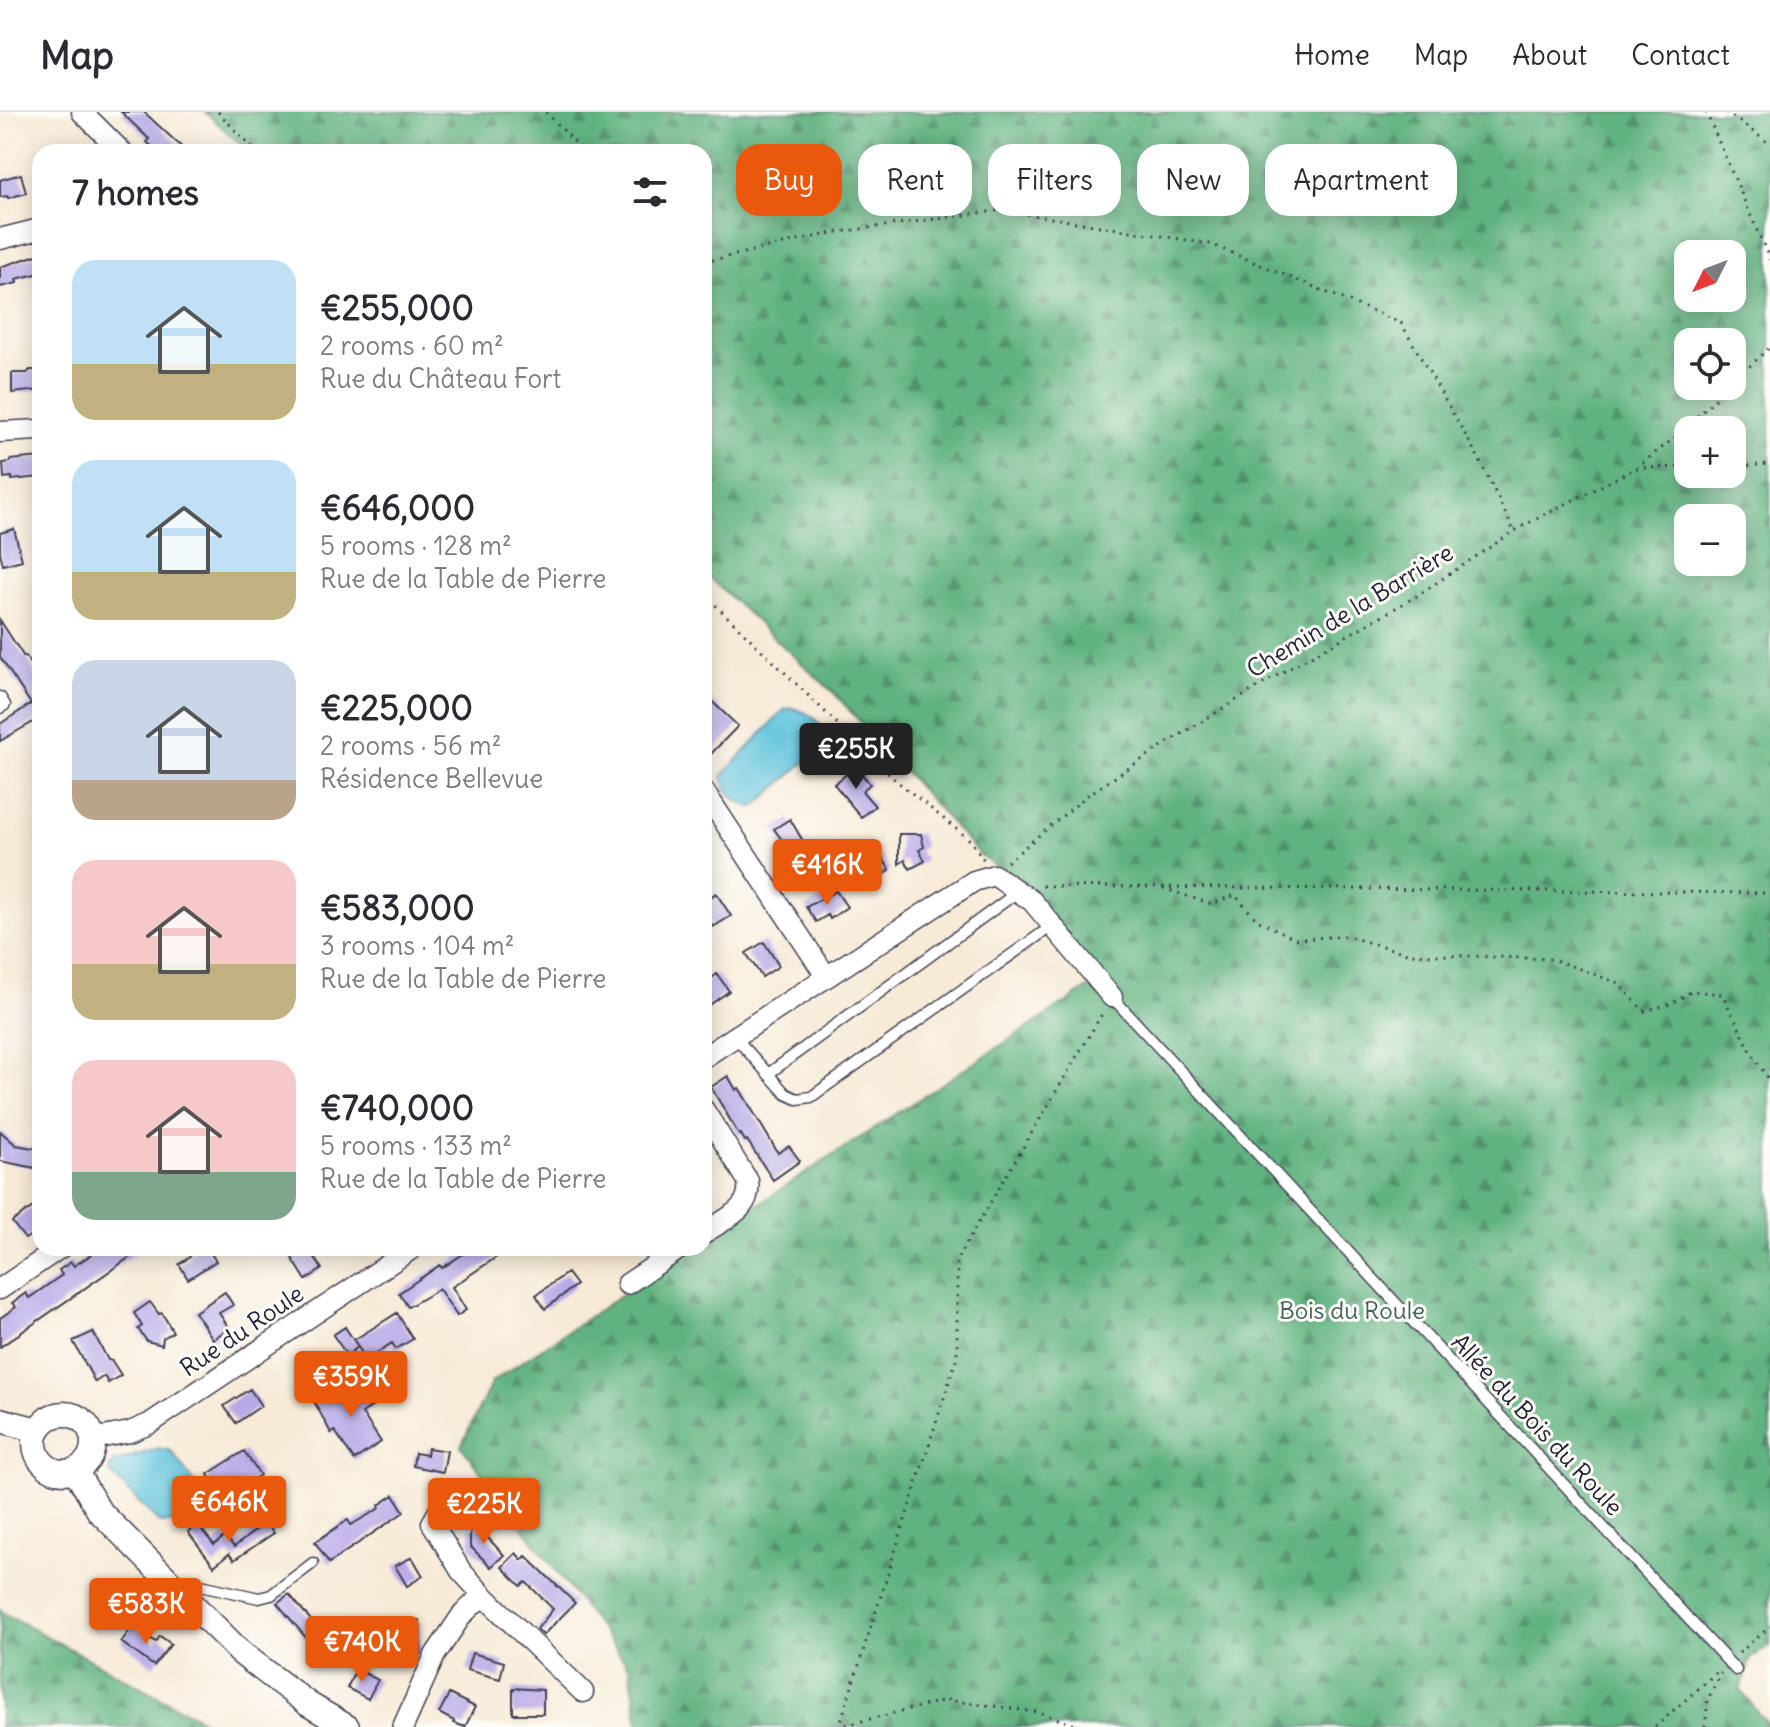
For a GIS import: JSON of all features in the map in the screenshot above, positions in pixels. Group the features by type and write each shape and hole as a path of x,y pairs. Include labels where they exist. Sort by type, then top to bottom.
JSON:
{"street":[{"path":"82,112 114,144"},
{"path":"0,239 32,231"},
{"path":"0,432 32,430"},
{"path":"712,803 826,976"},
{"path":"712,1052 974,881 994,875 1032,901 1112,997"},
{"path":"712,1123 748,1181 750,1192 746,1204 712,1227"},
{"path":"0,1289 48,1256"},
{"name":"Rue du Roule","path":"93,1439 130,1432 149,1424 401,1256"},
{"path":"627,1284 669,1256"},
{"path":"69,1414 85,1423 93,1439 89,1458 75,1470 65,1471 47,1466 36,1450 38,1430 51,1417 69,1414"},
{"path":"0,1420 38,1430"},
{"path":"75,1470 99,1511 241,1653 308,1704 347,1727"},
{"path":"442,1506 432,1523 461,1571 583,1692"},
{"path":"403,1727 435,1655 462,1615 483,1595"}],"lane":[{"path":"0,697 5,705 0,708"},
{"path":"768,1074 1016,888"},
{"path":"735,1037 786,1094 797,1099 811,1097 1052,926"},
{"name":"Allée du Bois du Roule","path":"1112,997 1736,1670"},
{"path":"164,1577 259,1598 271,1595 313,1563"}],"path":[{"path":"218,112 248,144"},
{"path":"546,112 576,144"},
{"path":"1706,112 1770,260"},
{"path":"1726,112 1770,144"},
{"path":"712,260 832,233 1002,210 1210,244 1401,323 1478,457 1514,531"},
{"name":"Chemin de la Barrière","path":"1746,370 1770,347"},
{"name":"Chemin de la Barrière","path":"994,875 1089,794 1262,684 1415,597 1514,531 1636,468 1677,436 1715,400"},
{"path":"1746,466 1770,464"},
{"path":"1636,468 1674,467"},
{"path":"712,602 893,778 970,840 994,875"},
{"path":"1160,887 1211,904 1235,895 1257,920 1296,939 1346,936 1410,954 1552,959 1618,983 1644,1011 1671,1004 1692,991 1722,994 1770,1082"},
{"path":"1016,888 1770,893"},
{"path":"839,1727 957,1357 957,1259 1112,997"},
{"path":"1655,1727 1728,1661"},
{"path":"839,1727 946,1700 1038,1712 1081,1727"}],"green space":[{"name":"Bois du Roule","path":"205,112 1770,112 1770,1646 1751,1658 1740,1690 1770,1727 639,1727 630,1668 461,1446 492,1382 680,1256 712,1256 712,1235 1102,979 1043,905 978,853 836,695 712,580 712,144 240,144"},
{"path":"0,1610 5,1614 215,1727 0,1727"}],"water":[{"path":"791,708 817,721 823,733 821,748 754,807 742,804 729,792 722,776 784,710"},
{"path":"159,1448 171,1451 200,1491 199,1504 180,1519 169,1523 158,1522 110,1472 110,1467 116,1462"}],"building":[{"path":"121,112 144,112 178,144 149,144 149,139"},
{"path":"21,174 26,193 0,197 0,180"},
{"path":"32,257 32,275 16,279 17,283 0,287 0,267"},
{"path":"32,370 32,391 12,393 12,373"},
{"path":"32,458 32,478 4,478 3,463"},
{"path":"14,529 22,560 3,565 0,533"},
{"path":"0,620 32,668 32,723 0,741 0,724 31,704 0,657"},
{"path":"712,702 738,726 712,753"},
{"path":"856,767 870,784 862,791 875,806 861,817 834,784"},
{"path":"790,819 807,848 790,859 778,842 782,840 774,829"},
{"path":"899,834 921,834 924,847 919,850 925,861 910,869 905,860 899,864"},
{"path":"880,854 890,870 866,889 856,870"},
{"path":"836,891 847,907 830,919 828,915 816,922 806,907"},
{"path":"716,893 731,916 713,927 712,925 712,896"},
{"path":"764,942 779,966 762,977 746,953"},
{"path":"717,974 729,991 712,1003 712,978"},
{"path":"728,1076 736,1090 739,1088 778,1153 789,1146 800,1161 773,1180 747,1140 739,1135 712,1086"},
{"path":"0,1131 16,1145 32,1148 32,1167 0,1161"},
{"path":"32,1208 32,1234 25,1239 12,1222"},
{"path":"89,1256 131,1256 0,1347 0,1318 16,1307 12,1303 26,1293 29,1298 62,1275 59,1270 71,1262 74,1266"},
{"path":"213,1256 216,1261 188,1279 179,1264 190,1257"},
{"path":"313,1256 322,1269 306,1280 292,1258"},
{"path":"460,1256 498,1256 452,1287 466,1310 457,1316 439,1289 408,1307 399,1293 440,1265 442,1268"},
{"path":"567,1273 576,1285 545,1309 536,1295"},
{"path":"225,1292 233,1305 219,1313 229,1328 213,1339 195,1312"},
{"path":"150,1302 159,1314 162,1313 173,1332 163,1338 162,1345 147,1341 138,1329 142,1326 134,1313"},
{"path":"397,1313 413,1339 396,1349 392,1343 366,1360 354,1340"},
{"path":"345,1327 358,1347 347,1355 333,1335"},
{"path":"93,1332 108,1360 121,1375 108,1383 104,1376 95,1382 73,1341"},
{"path":"382,1384 389,1395 362,1413 381,1442 354,1460 335,1431 331,1433 315,1403 345,1385 355,1402"},
{"path":"250,1389 261,1406 236,1423 224,1406"},
{"path":"428,1448 447,1451 443,1472 413,1466 415,1453 427,1455"},
{"path":"244,1451 260,1475 217,1503 204,1482 210,1478 208,1474"},
{"path":"394,1495 404,1512 329,1563 315,1542 348,1520 351,1525 380,1508 379,1505"},
{"path":"266,1522 274,1533 234,1560 229,1554 214,1566 188,1532 197,1524 214,1545 225,1536 234,1547"},
{"path":"470,1527 488,1527 488,1538 504,1555 491,1567 470,1546"},
{"path":"516,1553 522,1560 526,1556 575,1603 543,1635 537,1629 553,1609 526,1582 521,1586 502,1567"},
{"path":"412,1557 423,1576 407,1586 395,1566"},
{"path":"289,1594 335,1649 326,1656 321,1656 277,1603"},
{"path":"419,1620 421,1654 386,1655 384,1624"},
{"path":"133,1626 156,1642 160,1636 171,1644 154,1666 121,1642"},
{"path":"472,1653 504,1662 500,1679 467,1670"},
{"path":"356,1669 378,1680 368,1699 347,1688"},
{"path":"513,1688 543,1690 543,1714 513,1714"},
{"path":"449,1694 475,1707 465,1727 439,1713"}]}
